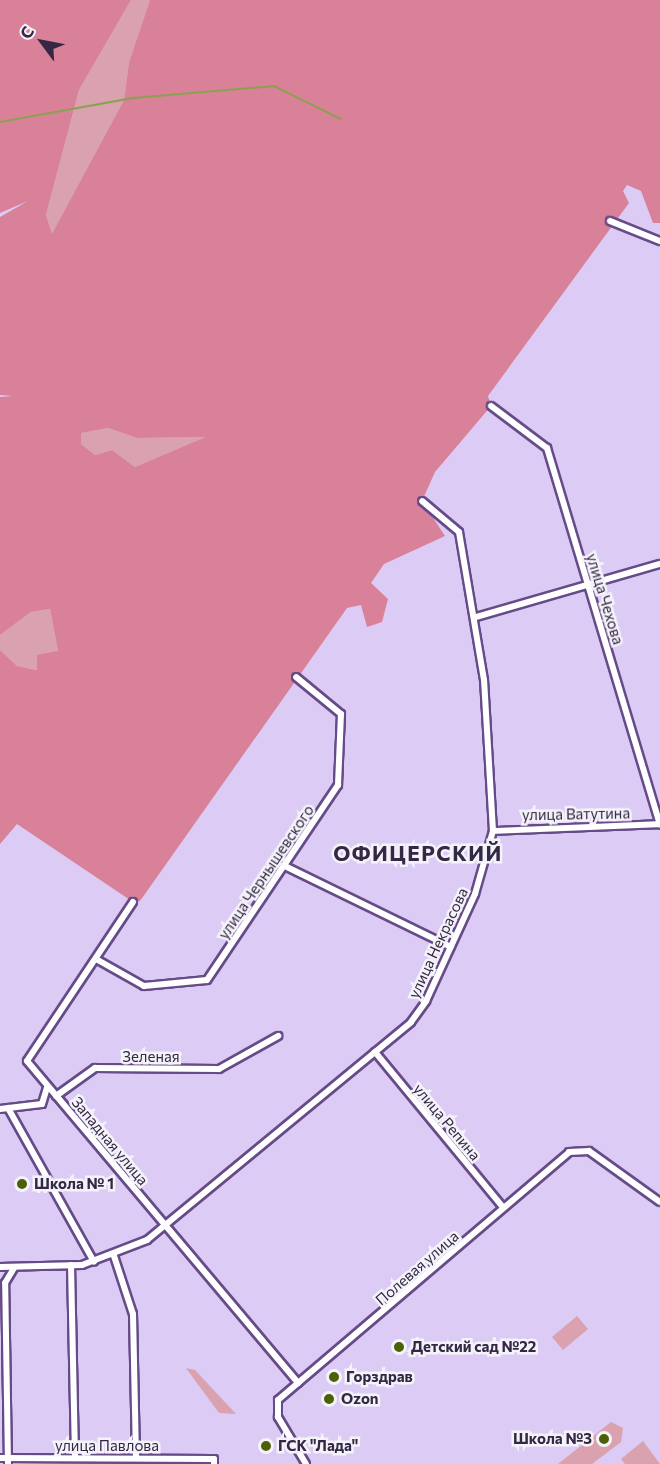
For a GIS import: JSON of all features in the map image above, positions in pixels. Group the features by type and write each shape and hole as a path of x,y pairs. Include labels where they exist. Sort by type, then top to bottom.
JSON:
{"street":[{"path":"610,221 660,241"},
{"name":"улица Чехова","path":"491,406 547,448 660,824"},
{"name":"улица Некрасова","path":"0,1267 93,1262 114,1256 166,1226 375,1053 418,1014 451,947 493,831 476,617 459,532 422,501"},
{"path":"476,617 660,564"},
{"name":"улица Чернышевского","path":"96,959 144,986 207,981 287,867 338,784 341,714 297,677"},
{"name":"улица Ватутина","path":"493,831 660,824"},
{"path":"287,867 451,947"},
{"name":"Западная улица","path":"133,902 27,1062 298,1383"},
{"name":"Зеленая","path":"56,1096 95,1068 219,1069 251,1054 278,1036"},
{"name":"улица Репина","path":"375,1053 502,1206"},
{"path":"0,1109 42,1104 47,1088"},
{"path":"8,1108 93,1262"},
{"name":"Полевая улица","path":"306,1464 278,1417 278,1400 455,1253 502,1206 569,1152 589,1151 660,1202"},
{"path":"114,1256 133,1314 136,1458"},
{"path":"70,1265 75,1458"},
{"path":"8,1461 5,1283 14,1267"},
{"name":"улица Павлова","path":"0,1458 8,1461 136,1458 214,1462"}],"shaded area":[{"path":"0,0 131,0 79,90 46,215 52,234 124,100 129,62 150,0 660,0 660,223 653,223 641,191 627,185 623,191 629,203 488,396 491,406 435,472 422,501 445,536 384,564 371,583 388,599 382,622 367,627 361,605 347,608 140,901 133,902 17,824 0,844 0,650 17,666 37,670 37,655 58,651 50,609 31,612 0,635 0,397 13,396 0,395 0,217 28,201 0,213","holes":["108,428 137,438 206,437 135,467 112,450 95,455 81,444 81,433"]},
{"path":"131,0 150,0 129,62 124,100 52,235 46,215 79,90"},
{"path":"108,428 137,438 208,437 135,467 112,450 95,455 81,444 80,433"},
{"path":"50,609 58,651 38,670 17,666 0,650 0,635 31,612"},
{"path":"577,1316 588,1329 563,1350 552,1337"},
{"path":"186,1368 195,1370 236,1414 219,1413"},
{"path":"611,1422 623,1428 621,1442 592,1464 558,1464"},
{"path":"643,1441 660,1464 625,1464 621,1459"}],"waterway":[{"path":"0,122 134,98 274,86 341,119"}],"place":[{"name":"Школа № 1","path":"22,1184"},
{"name":"Детский сад №22","path":"399,1347"},
{"name":"Горздрав","path":"334,1377"},
{"name":"Ozon","path":"329,1399"},
{"name":"Школа №3","path":"604,1439"},
{"name":"ГСК \"Лада\"","path":"266,1446"}],"district":[{"name":"ОФИЦЕРСКИЙ","path":"418,853"}]}
